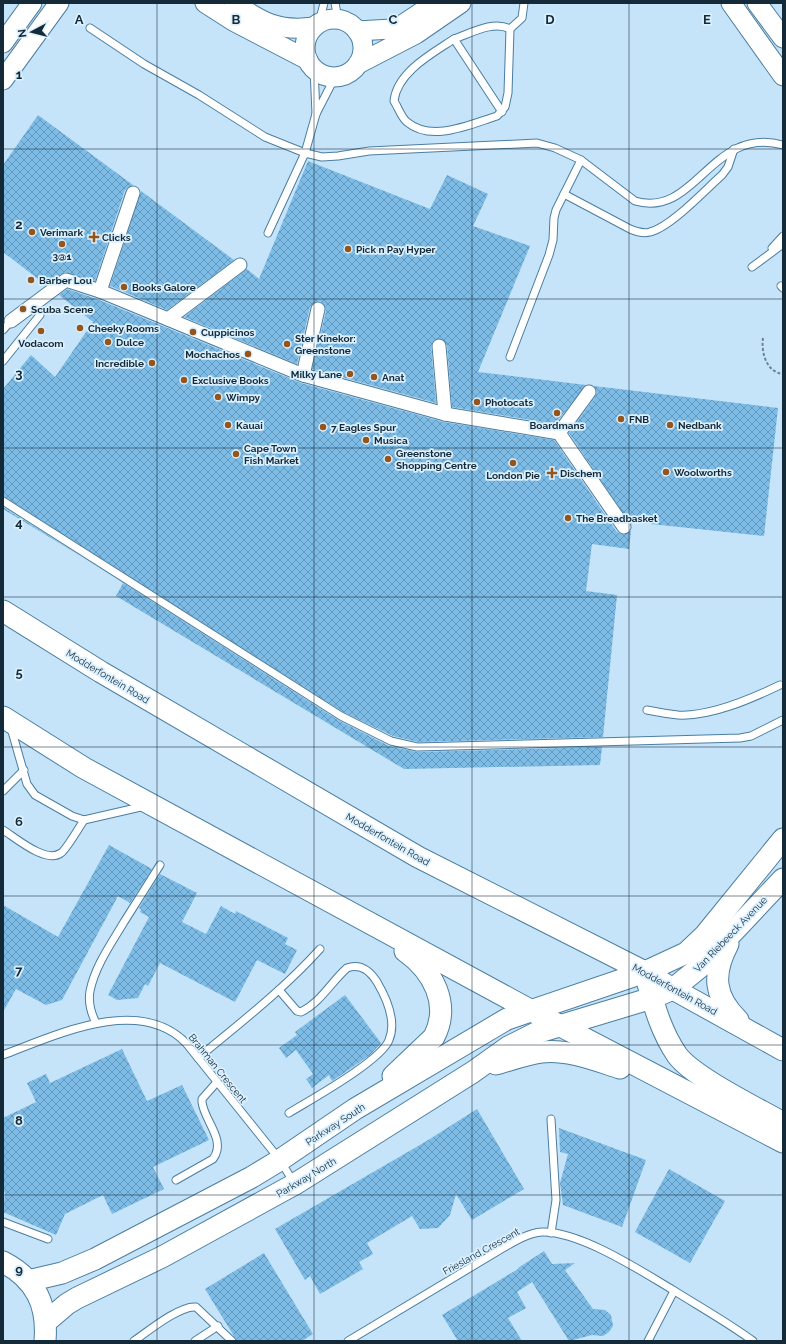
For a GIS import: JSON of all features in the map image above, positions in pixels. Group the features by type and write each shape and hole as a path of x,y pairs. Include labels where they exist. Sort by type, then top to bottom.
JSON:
{"main road":[{"name":"Modderfontein Road","path":"3,612 101,672 418,857 645,972 783,1050"},
{"path":"5,718 84,768 151,805 661,1080 783,1142"},
{"name":"Van Riebeeck Avenue","path":"645,972 686,953 697,943 783,838"},
{"name":"Van Riebeeck Avenue","path":"561,1026 652,998 673,989 700,967 783,879"},
{"path":"306,889 413,956 431,977 439,995 440,1020 434,1037 407,1064 355,1110"},
{"path":"738,926 722,956 718,968 718,989 726,1009 748,1030"},
{"path":"645,972 662,1029 678,1056 688,1066 719,1086 783,1123"},
{"name":"Parkway South","path":"28,1281 62,1273 95,1259 193,1209 280,1160 355,1110 495,1025 530,1010 645,972"},
{"name":"Parkway North","path":"46,1331 67,1304 77,1298 162,1257 295,1184 473,1072 508,1047 536,1033 561,1026"},
{"path":"473,1072 528,1054 558,1051 576,1054 661,1080"},
{"path":"3,1262 13,1268 28,1281 40,1300 46,1331"}],"street":[{"path":"3,43 32,3"},
{"path":"3,80 59,3"},
{"path":"205,3 233,21 311,64 326,75 335,76 344,75 358,64 416,34 461,3"},
{"path":"234,3 272,26 298,30 317,25 328,19 337,11 357,31 363,46 362,55 358,64"},
{"path":"357,31 392,29 402,25 435,3"},
{"path":"731,3 783,76"},
{"path":"757,3 783,38"},
{"path":"311,64 305,48 307,38 317,25"},
{"path":"100,291 133,194"},
{"path":"168,319 240,266"},
{"path":"7,325 66,280 100,291 303,375 445,414 559,433 624,527"},
{"path":"303,375 318,309"},
{"path":"439,346 445,414"},
{"path":"559,433 589,392"}],"lane":[{"path":"317,25 324,3"},
{"path":"510,29 504,25 495,25 454,39 415,66 397,90 394,101 405,121 424,130 453,130 497,116 502,112 508,93 510,29 522,18 523,3"},
{"path":"90,28 144,64 199,95 265,137 305,153 322,156 338,156 369,151 521,142 537,143 555,148 581,160 635,201 644,204 656,204 669,201 679,195 734,149 759,143 783,145"},
{"path":"454,39 502,112"},
{"path":"311,64 316,114"},
{"path":"268,233 305,153 316,114 335,76"},
{"path":"564,194 630,229 637,232 649,233 668,223 722,175 728,167 734,149"},
{"path":"510,356 549,255 554,236 554,214 581,160"},
{"path":"764,257 783,236"},
{"path":"752,267 783,244"},
{"path":"3,361 40,315"},
{"path":"3,501 341,716 391,741 417,747 740,738 750,736 781,722"},
{"path":"647,710 679,715 710,711 746,701 780,684"},
{"path":"5,718 24,770 27,784 35,795 72,816 84,820 151,805"},
{"path":"3,791 24,770"},
{"path":"3,830 43,855 52,856 62,853 84,820"},
{"path":"96,1023 91,1012 89,992 93,977 105,952 160,865"},
{"path":"198,1058 279,990 302,969 320,949"},
{"path":"279,990 297,1011 301,1012 331,987 347,968 362,967 371,973 378,985 391,1012 392,1022 389,1040 376,1055 348,1077 289,1113"},
{"name":"Brahman Crescent","path":"3,1055 76,1028 96,1023 127,1021 163,1026 179,1035 280,1160 295,1184"},
{"path":"176,1180 213,1159 217,1154 218,1144 202,1099 217,1082"},
{"path":"551,1233 556,1200 552,1119"},
{"path":"3,1222 48,1239"},
{"name":"Friesland Crescent","path":"348,1341 503,1248 533,1234 551,1233 590,1246 632,1266 712,1313 753,1341"},
{"path":"648,1341 674,1291"},
{"path":"134,1341 182,1310 191,1307 196,1307 218,1326 232,1341"},
{"path":"196,1341 218,1326"}],"path":[{"path":"763,338 762,350 771,370 777,374 783,374"}],"building":[{"path":"38,115 133,185 125,190 95,281 65,272 46,285 3,252 3,165"},
{"path":"308,161 430,209 447,175 488,194 473,226 530,246 478,372 586,385 555,424 452,407 447,345 442,339 434,340 431,346 436,403 312,369 326,311 325,306 320,301 315,302 310,307 297,364 184,317 247,269 259,279"},
{"path":"141,191 234,260 167,310 110,286"},
{"path":"67,289 97,299 301,383 444,422 554,440 617,532 624,535 631,531 629,549 592,544 586,591 617,595 603,737 418,742 393,736 343,712 3,496 3,389 31,355 55,377 93,322 59,295"},
{"path":"594,386 778,408 764,536 632,522 631,525 569,433 595,397 597,392"},
{"path":"3,507 82,557 3,509"},
{"path":"123,583 338,720 389,746 417,752 602,747 600,765 404,769 116,596"},
{"path":"109,845 152,869 130,903 118,896 62,1000 46,1005 16,989 3,1012 3,905 58,937"},
{"path":"160,874 197,893 182,922 206,934 221,906 235,914 236,911 288,938 285,944 297,950 285,974 257,960 235,1002 160,963 148,986 145,984 138,998 117,1000 108,995 149,917 140,912 141,909 139,908"},
{"path":"345,995 381,1043 370,1055 332,1081 329,1075 312,1088 306,1079 313,1074 296,1050 286,1058 279,1048 297,1035 295,1032"},
{"path":"122,1049 147,1101 182,1085 209,1140 153,1167 164,1189 112,1214 103,1195 65,1214 56,1235 3,1212 5,1193 3,1189 3,1118 36,1102 27,1083 46,1074 50,1083"},
{"path":"477,1109 524,1189 472,1220 456,1194 450,1215 438,1228 420,1229 412,1216 367,1243 373,1254 359,1262 363,1269 320,1294 310,1276 305,1280 275,1229 425,1142"},
{"path":"559,1128 646,1160 622,1227 563,1205 560,1183 568,1154 560,1152"},
{"path":"669,1169 725,1201 690,1263 635,1232"},
{"path":"544,1251 552,1264 575,1263 565,1270 593,1309 605,1310 611,1315 613,1326 609,1332 603,1336 592,1335 569,1341 532,1282 517,1292 526,1308 508,1318 522,1341 458,1341 442,1315 518,1269"},
{"path":"264,1253 313,1334 302,1341 237,1341 205,1289"}],"place":[{"name":"Verimark","path":"32,232"},
{"name":"Clicks","path":"94,237"},
{"name":"3@1","path":"62,244"},
{"name":"Pick n Pay Hyper","path":"348,249"},
{"name":"Barber Lou","path":"31,280"},
{"name":"Books Galore","path":"124,287"},
{"name":"Scuba Scene","path":"23,309"},
{"name":"Cheeky Rooms","path":"80,328"},
{"name":"Vodacom","path":"41,331"},
{"name":"Cuppicinos","path":"193,332"},
{"name":"Dulce","path":"108,342"},
{"name":"Ster Kinekor: Greenstone","path":"287,344"},
{"name":"Mochachos","path":"248,354"},
{"name":"Incredible","path":"152,363"},
{"name":"Milky Lane","path":"350,374"},
{"name":"Anat","path":"374,377"},
{"name":"Exclusive Books","path":"184,380"},
{"name":"Wimpy","path":"218,397"},
{"name":"Photocats","path":"477,402"},
{"name":"Boardmans","path":"557,413"},
{"name":"FNB","path":"621,419"},
{"name":"Kauai","path":"228,425"},
{"name":"Nedbank","path":"670,425"},
{"name":"7 Eagles Spur","path":"323,427"},
{"name":"Musica","path":"366,440"},
{"name":"Cape Town Fish Market","path":"236,454"},
{"name":"Greenstone Shopping Centre","path":"388,459"},
{"name":"London Pie","path":"513,463"},
{"name":"Woolworths","path":"666,472"},
{"name":"Dischem","path":"552,473"},
{"name":"The Breadbasket","path":"568,518"}]}
